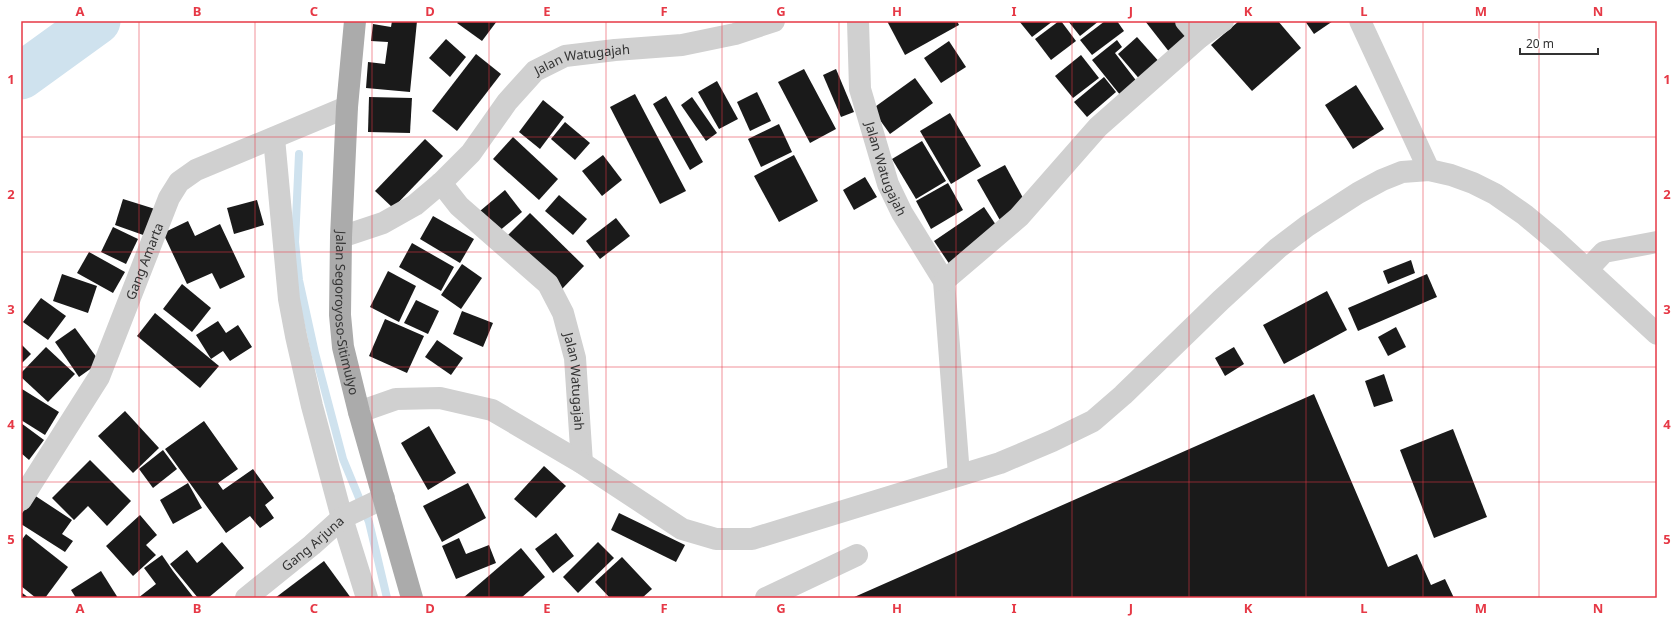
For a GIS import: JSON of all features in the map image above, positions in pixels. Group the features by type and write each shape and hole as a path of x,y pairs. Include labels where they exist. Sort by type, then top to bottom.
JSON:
{"main road":[{"name":"Jalan Segoroyoso-Sitimulyo","path":"355,21 347,107 342,237 340,315 343,347 359,412 412,598"}],"street":[{"name":"Jalan Watugajah","path":"342,237 383,223 415,205 441,183 471,153 507,102 535,70 565,56 615,50 682,45 735,34 774,21"},
{"name":"Jalan Watugajah","path":"858,21 860,89 888,184 902,213 944,281"},
{"path":"1186,21 1200,37"},
{"path":"960,475 944,281 1019,217 1098,127 1200,37 1223,21"},
{"path":"1360,21 1429,170"},
{"name":"Gang Amarta","path":"21,500 99,377 169,198 179,182 196,170 347,107"},
{"path":"274,138 289,299 312,406 342,518 367,598"},
{"path":"359,412 396,399 440,398 492,410 582,463 682,529 716,539 752,539 1000,463 1052,441 1093,421 1123,395 1221,300 1278,248 1307,226 1358,193 1382,180 1402,172 1429,170 1474,182 1495,194 1525,215 1588,269 1657,334"},
{"name":"Jalan Watugajah","path":"441,183 459,206 548,284 564,313 575,358 582,463"},
{"path":"1588,269 1604,252 1657,242"},
{"name":"Gang Arjuna","path":"246,598 312,545 342,518 384,498"},
{"path":"766,598 857,555"}],"building":[{"path":"392,21 417,21 410,92 366,88 368,62 385,64 388,42 371,41 373,24 391,27"},
{"path":"459,21 497,21 482,41 457,23"},
{"path":"887,21 957,21 959,25 905,55"},
{"path":"1019,21 1053,21 1032,37"},
{"path":"1061,21 1076,41 1051,60 1035,39"},
{"path":"1068,21 1099,21 1080,36"},
{"path":"1105,21 1117,21 1124,31 1092,55 1080,40"},
{"path":"1145,21 1178,21 1190,36 1170,53"},
{"path":"1239,21 1278,21 1301,48 1252,91 1211,45"},
{"path":"1305,21 1333,21 1314,34"},
{"path":"1137,37 1162,65 1142,82 1118,54"},
{"path":"446,39 466,57 450,77 429,58"},
{"path":"1117,40 1122,47 1115,53 1138,83 1121,96 1092,60"},
{"path":"949,41 966,67 941,83 924,58"},
{"path":"476,54 501,74 457,131 432,111"},
{"path":"1081,55 1099,78 1073,98 1055,76"},
{"path":"804,69 836,129 810,143 778,82"},
{"path":"836,69 854,112 841,117 823,75"},
{"path":"1104,77 1116,92 1087,117 1074,102"},
{"path":"915,78 933,103 890,134 872,109"},
{"path":"717,81 738,119 719,129 698,92"},
{"path":"1356,85 1384,129 1353,149 1325,105"},
{"path":"757,92 771,121 750,131 737,102"},
{"path":"635,94 686,191 660,204 610,107"},
{"path":"666,96 703,162 690,170 653,104"},
{"path":"369,97 412,98 410,133 368,132"},
{"path":"692,97 717,133 706,141 681,105"},
{"path":"543,100 564,117 540,149 519,132"},
{"path":"950,113 981,166 951,184 920,131"},
{"path":"565,122 590,143 575,160 551,139"},
{"path":"779,124 792,152 761,167 748,139"},
{"path":"513,137 558,179 539,200 493,159"},
{"path":"425,139 443,156 393,208 375,191"},
{"path":"922,141 946,181 916,199 892,159"},
{"path":"603,155 622,180 602,196 582,171"},
{"path":"794,155 818,201 779,222 754,176"},
{"path":"1005,165 1028,207 1001,222 977,180"},
{"path":"865,177 877,197 854,210 843,190"},
{"path":"948,183 963,210 931,229 916,201"},
{"path":"505,190 522,212 498,232 480,211"},
{"path":"559,195 587,219 573,235 545,211"},
{"path":"123,199 155,209 146,236 115,225"},
{"path":"257,200 264,225 234,234 227,208"},
{"path":"984,207 1000,231 950,265 934,241"},
{"path":"530,213 584,266 562,289 508,235"},
{"path":"433,216 474,239 460,263 420,239"},
{"path":"616,218 630,236 600,259 586,241"},
{"path":"188,221 195,236 220,224 245,277 220,289 212,273 187,284 163,233"},
{"path":"113,227 138,239 126,264 101,252"},
{"path":"412,243 454,267 441,291 399,267"},
{"path":"89,252 125,272 113,293 77,273"},
{"path":"1411,260 1415,273 1388,284 1383,271"},
{"path":"462,264 482,278 461,309 441,295"},
{"path":"388,271 416,286 399,322 370,307"},
{"path":"62,274 97,286 88,313 53,301"},
{"path":"1427,274 1437,297 1358,331 1348,308"},
{"path":"182,284 211,308 192,332 163,309"},
{"path":"1327,291 1347,330 1284,364 1263,325"},
{"path":"41,298 66,316 48,340 23,322"},
{"path":"416,300 439,311 428,334 404,323"},
{"path":"462,311 493,323 483,347 453,334"},
{"path":"155,313 219,366 200,388 137,336"},
{"path":"385,319 424,336 407,373 369,356"},
{"path":"218,321 226,333 238,325 252,347 230,361 223,351 211,359 196,335"},
{"path":"1396,327 1406,347 1388,356 1378,337"},
{"path":"75,328 100,362 79,377 55,342"},
{"path":"437,340 463,358 451,375 425,357"},
{"path":"21,344 31,354 21,364"},
{"path":"46,347 75,374 48,402 21,377 21,373"},
{"path":"1234,347 1244,364 1225,376 1215,358"},
{"path":"1384,374 1393,401 1374,407 1365,381"},
{"path":"22,389 59,412 45,435 21,420"},
{"path":"1314,394 1388,567 1417,554 1431,585 1445,579 1454,598 852,598"},
{"path":"125,411 159,448 133,473 98,436"},
{"path":"204,421 238,469 218,483 223,490 253,469 274,498 265,505 274,518 260,528 250,516 226,533 165,449"},
{"path":"21,423 44,440 29,460 21,453"},
{"path":"429,426 456,473 428,490 401,443"},
{"path":"1453,429 1487,517 1434,538 1400,450"},
{"path":"163,450 177,469 153,488 139,469"},
{"path":"90,460 131,501 107,526 88,506 74,520 52,498"},
{"path":"544,466 566,486 536,518 514,499"},
{"path":"188,483 202,508 173,524 160,500"},
{"path":"468,483 486,518 442,542 423,506"},
{"path":"34,495 72,520 62,534 73,541 65,552 21,524 21,515"},
{"path":"619,513 685,545 676,562 611,530"},
{"path":"140,515 157,535 146,545 156,555 133,576 106,546"},
{"path":"556,533 574,556 553,573 535,549"},
{"path":"26,534 68,567 45,598 36,598 21,586 21,541"},
{"path":"459,538 466,554 489,545 496,563 456,579 442,546"},
{"path":"222,542 244,568 208,598 198,598 170,564 187,550 197,563"},
{"path":"598,542 614,558 578,593 563,577"},
{"path":"521,548 545,577 521,598 463,598"},
{"path":"162,555 194,598 138,598 156,584 144,568"},
{"path":"622,557 652,589 642,598 610,598 595,582"},
{"path":"324,561 351,598 275,598"},
{"path":"101,571 118,598 76,598 71,590"},
{"path":"21,592 29,598 21,598"}],"waterway":[{"path":"21,76 97,21"},
{"path":"299,154 295,242 299,280 315,353 343,459 369,522 387,598"}]}
